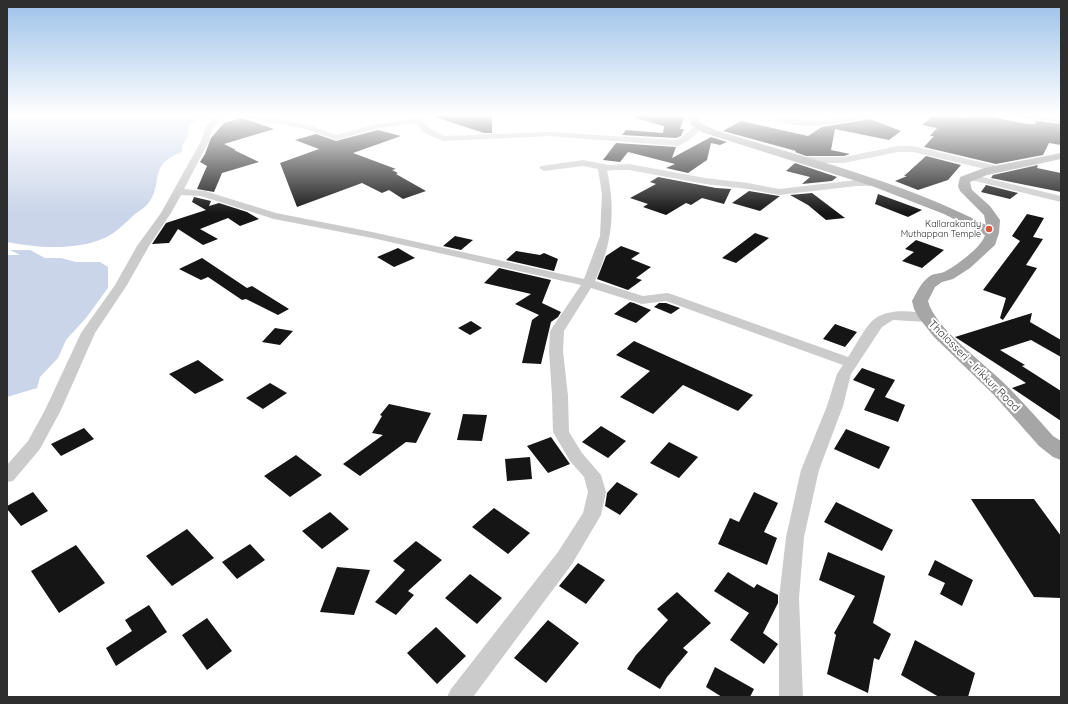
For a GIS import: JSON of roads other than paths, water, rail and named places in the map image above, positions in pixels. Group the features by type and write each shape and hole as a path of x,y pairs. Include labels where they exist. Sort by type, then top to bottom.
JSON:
{"main road":[{"path":"762,148 873,183 949,211 992,233 994,221 985,208 964,189 964,180 998,169 1061,156"},
{"name":"Thalasseri - Irikkur Road","path":"992,233 990,242 964,266 948,276 947,281 940,287 931,304 927,318 940,333 1000,390 1046,441 1061,452"}],"street":[{"path":"7,476 34,445 53,410 88,333 121,285 143,246 166,213 201,148"},
{"path":"799,160 844,160 898,149 913,149 998,169"},
{"path":"544,168 583,163 610,168"},
{"path":"459,697 565,558 592,514 597,492 592,475 576,457 561,432 560,396 556,351 558,331 588,283 605,236 607,194 602,170 629,167 779,192 856,182 873,183"},
{"path":"970,177 1061,199"},
{"path":"178,192 202,192 274,216 372,235 588,283 642,300 667,297 851,363"},
{"path":"791,697 789,598 795,537 810,470 835,406 844,374 877,324 890,316 927,318"}],"water":[{"path":"7,148 182,148 182,152 171,157 160,169 155,190 147,205 111,235 83,245 57,247 31,246 7,242"},
{"path":"10,250 30,250 45,258 61,258 76,262 100,262 108,267 108,288 86,318 66,340 58,358 40,377 37,388 7,397 7,255 20,255"}],"place":[{"name":"Kallarakandy Muthappan Temple","path":"989,229"}]}
